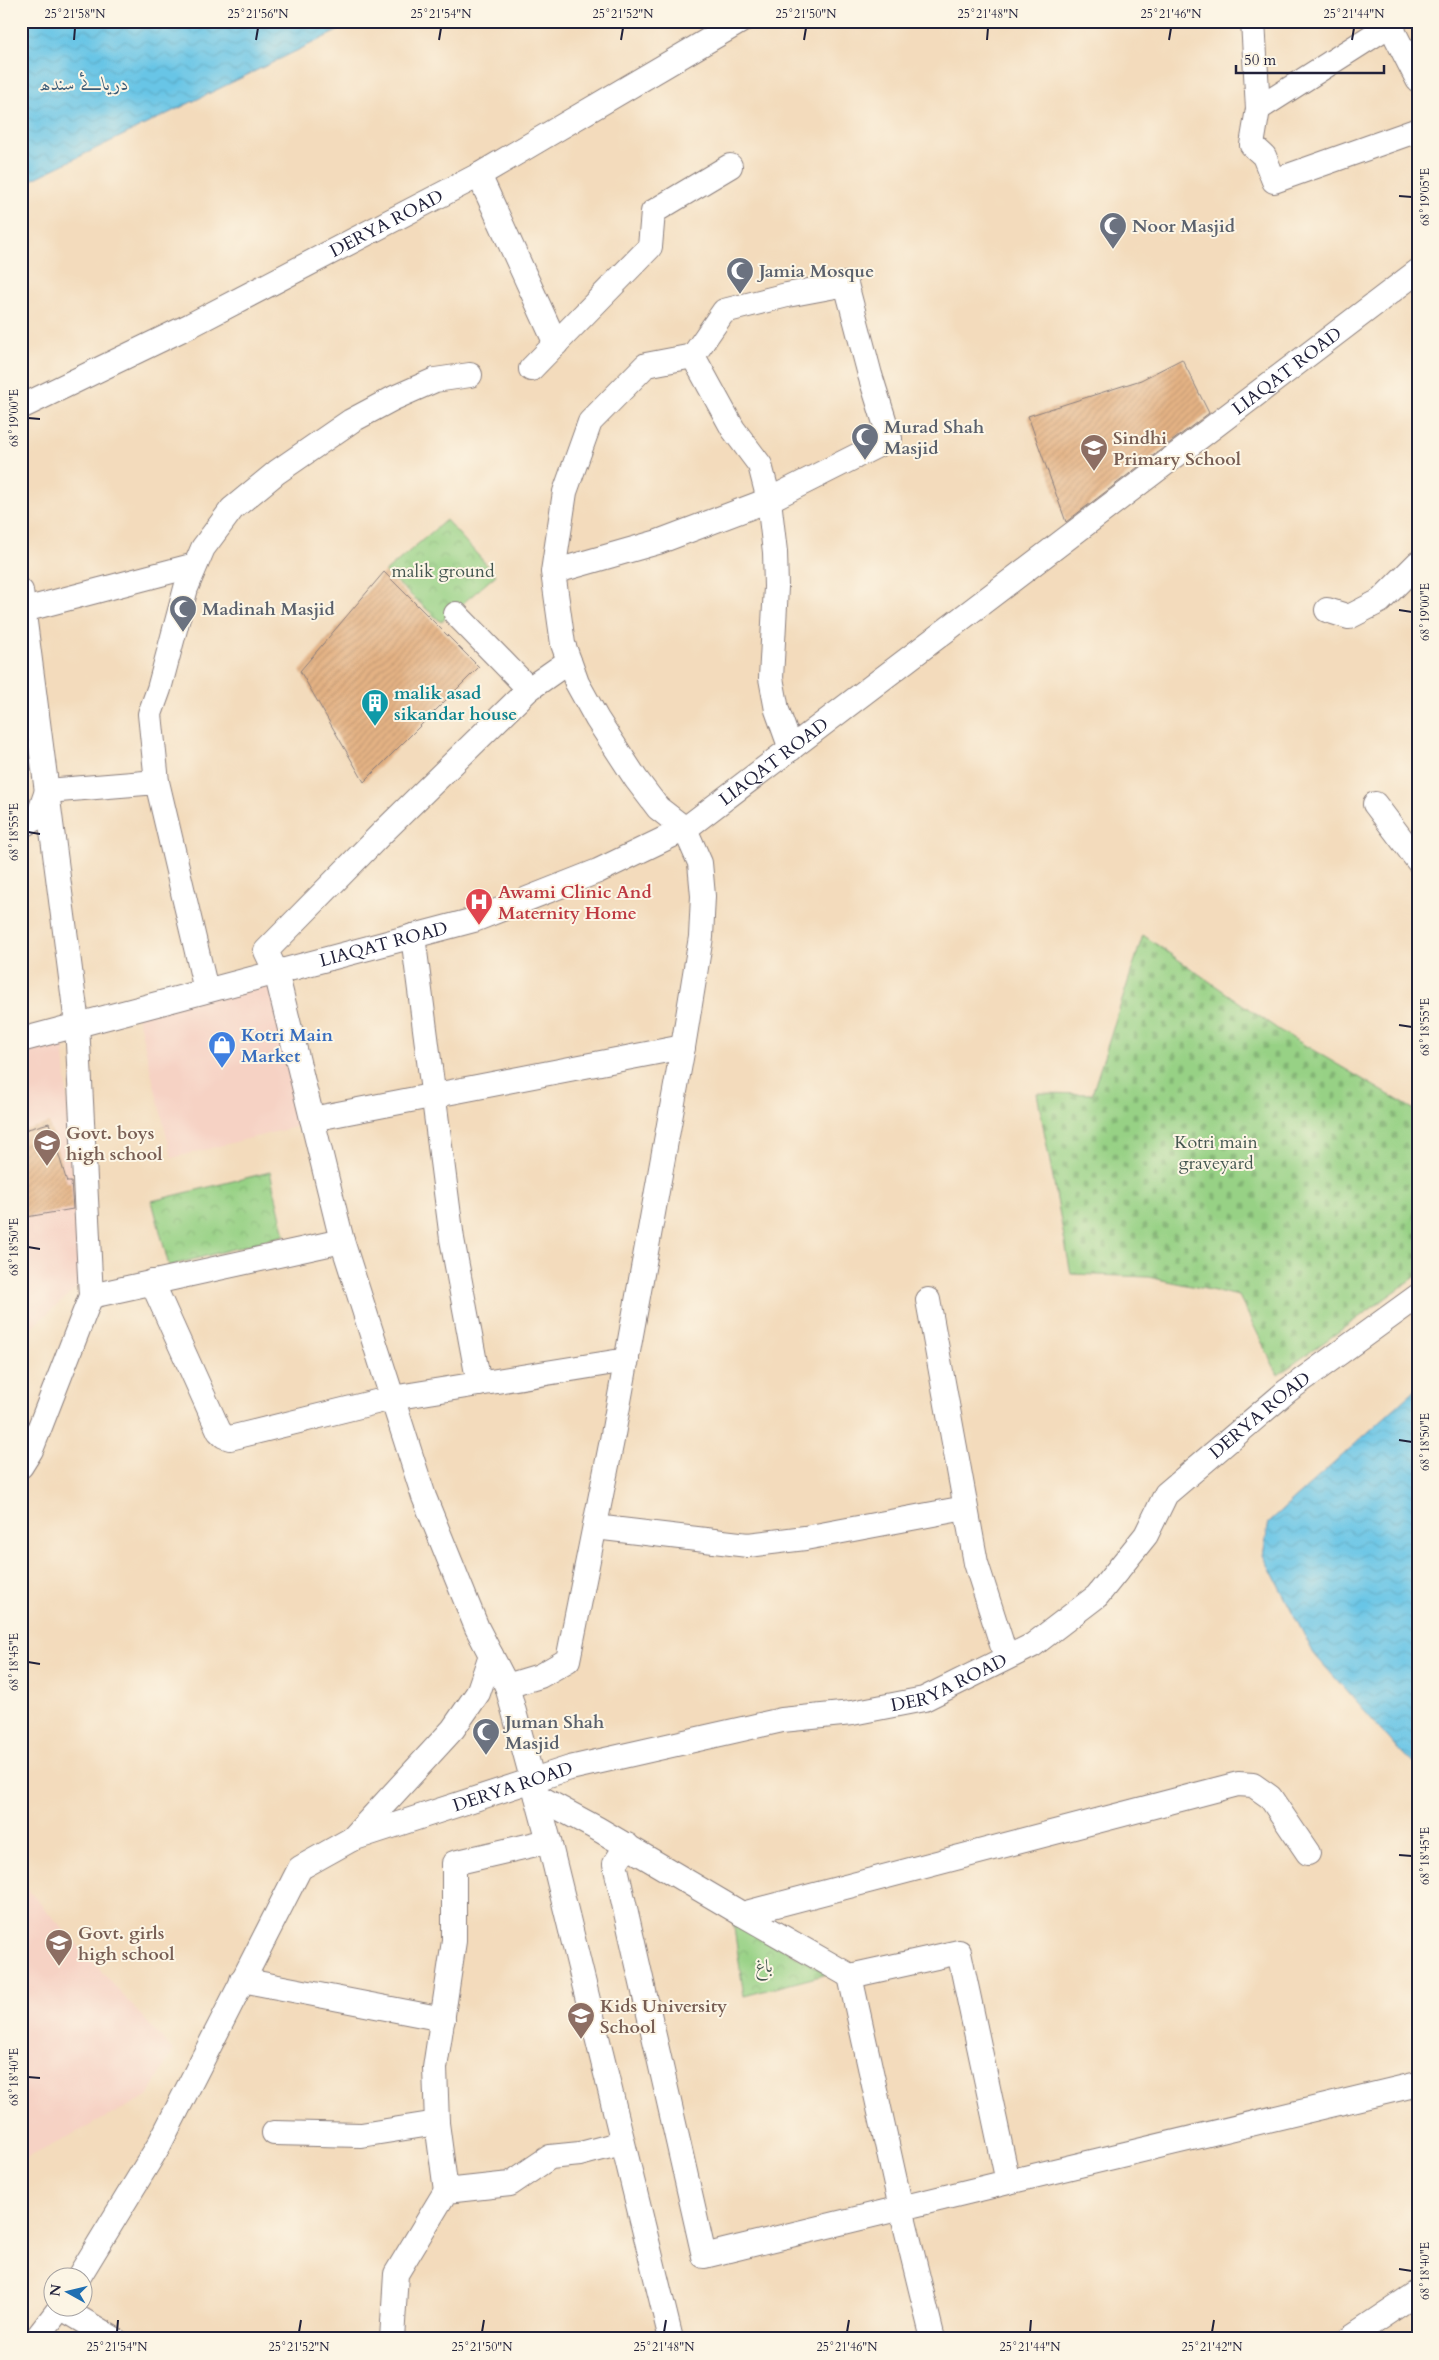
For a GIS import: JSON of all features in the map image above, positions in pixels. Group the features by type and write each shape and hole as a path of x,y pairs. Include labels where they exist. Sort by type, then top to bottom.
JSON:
{"street":[{"name":"DERYA ROAD","path":"21,407 191,325 479,175 741,21"},
{"path":"1253,21 1258,109 1252,146 1264,156 1274,181 1418,130"},
{"path":"1258,109 1393,23 1418,80"},
{"path":"531,369 650,247 653,212 730,166"},
{"path":"479,175 556,344"},
{"name":"LIAQAT ROAD","path":"21,1040 474,920 598,871 685,829 1418,271"},
{"path":"507,1686 540,1676 568,1660 627,1360 683,1047 701,937 703,896 700,863 685,829 658,808 627,765 597,719 577,683 563,644 553,572 565,492 590,422 646,365 693,356 724,311 787,295 846,284 870,375 890,439 769,500 658,542 553,572"},
{"path":"693,356 733,429 760,464 769,500 775,552 776,588 771,678 777,710 790,749"},
{"path":"206,990 157,782 150,714 159,689 186,588 203,548 232,509 284,467 351,422 394,398 435,380 470,374"},
{"path":"1327,610 1349,617 1380,601 1418,563"},
{"path":"21,1466 31,1450 91,1296 77,1024 22,600 196,565"},
{"path":"456,614 529,689"},
{"path":"569,661 529,689 381,834 266,951 276,972 342,1241 424,1497 477,1628 507,1686 549,1841 671,2339"},
{"path":"47,791 157,782"},
{"path":"21,826 38,817 47,791"},
{"path":"1375,804 1418,861"},
{"path":"413,936 452,1240 479,1384"},
{"path":"312,1118 683,1047"},
{"path":"91,1296 342,1241"},
{"path":"152,1282 219,1431 224,1436 230,1438 392,1398 627,1360"},
{"name":"DERYA ROAD","path":"352,1839 534,1788 570,1768 782,1720 852,1714 924,1698 1033,1645 1096,1596 1146,1535 1166,1494 1287,1391 1418,1296"},
{"path":"928,1300 976,1563 1006,1657"},
{"path":"595,1527 748,1546 804,1538 965,1508"},
{"path":"84,2268 159,2145 300,1868 352,1839 453,1729 478,1693 491,1655"},
{"path":"742,1914 1238,1784 1253,1785 1270,1797 1308,1852"},
{"path":"534,1788 742,1914 850,1976 959,1952 1008,2182"},
{"path":"385,2338 396,2274 446,2191 437,2123 435,2068 454,1941 454,1863 549,1841"},
{"path":"627,1845 615,1864 704,2256 1418,2084"},
{"path":"850,1976 901,2208 933,2339"},
{"path":"242,1980 443,2019"},
{"path":"274,2132 361,2135 437,2123"},
{"path":"446,2191 510,2184 550,2157 580,2154 622,2143"},
{"path":"1348,2339 1418,2292"},
{"path":"36,2339 53,2318"},
{"path":"78,2318 114,2339"}],"shaded area":[{"name":"Kotri Main Market","path":"271,978 307,1124 172,1158 137,1014"},
{"name":"Govt. boys high school","path":"63,1037 80,1285 21,1337 21,1048"},
{"name":"Govt. girls high school","path":"21,1882 173,2051 148,2096 21,2161"}],"green space":[{"name":"malik ground","path":"446,520 496,575 441,622 385,572"},
{"name":"Kotri main graveyard","path":"1143,935 1279,1030 1418,1112 1418,1275 1278,1375 1239,1296 1148,1277 1071,1274 1037,1093 1092,1094"},
{"path":"270,1172 285,1235 169,1266 152,1201"},
{"name":"باغ","path":"733,1921 828,1974 744,1996"}],"water":[{"name":"دریائے سندھ","path":"21,21 358,21 21,185"},
{"path":"1418,1387 1418,1766 1405,1757 1314,1654 1263,1555 1269,1522"}],"building":[{"name":"Sindhi Primary School","path":"1182,359 1209,413 1066,522 1028,416 1141,380"},
{"name":"malik asad sikandar house","path":"384,572 479,667 364,782 300,671"},
{"path":"49,1123 67,1182 71,1182 73,1209 21,1218 21,1131"}],"place":[{"name":"Noor Masjid","path":"1113,250"},
{"name":"Jamia Mosque","path":"740,295"},
{"name":"Murad Shah Masjid","path":"865,461"},
{"name":"Sindhi Primary School","path":"1094,472"},
{"name":"Madinah Masjid","path":"183,633"},
{"name":"malik asad sikandar house","path":"375,727"},
{"name":"Awami Clinic And Maternity Home","path":"479,926"},
{"name":"Kotri Main Market","path":"222,1069"},
{"name":"Govt. boys high school","path":"47,1167"},
{"name":"Juman Shah Masjid","path":"486,1756"},
{"name":"Govt. girls high school","path":"59,1967"},
{"name":"Kids University School","path":"581,2040"}]}
